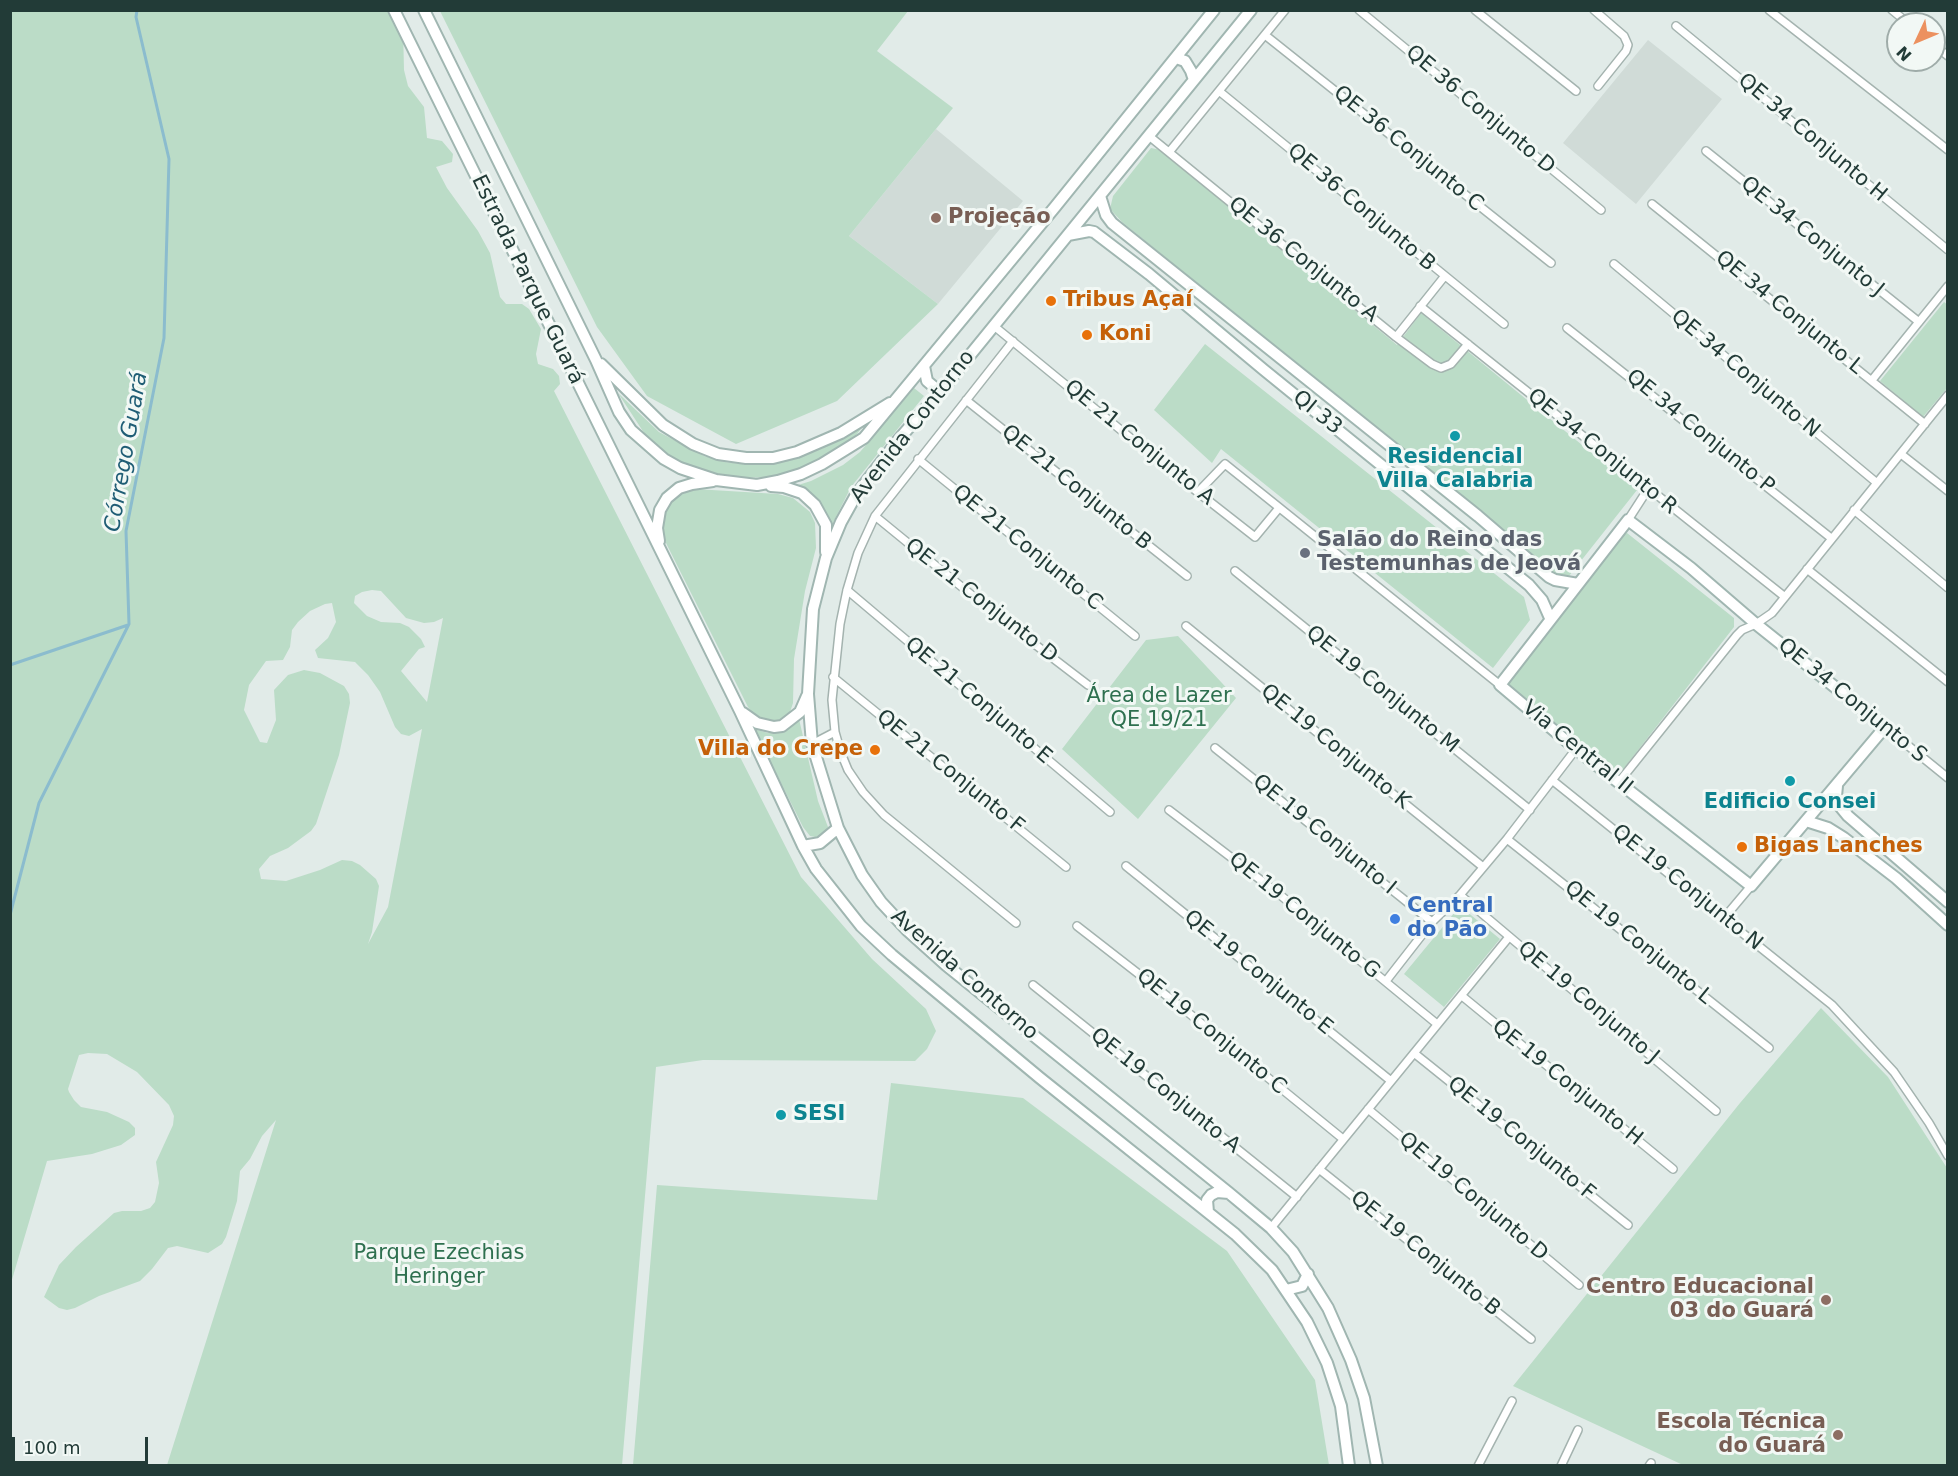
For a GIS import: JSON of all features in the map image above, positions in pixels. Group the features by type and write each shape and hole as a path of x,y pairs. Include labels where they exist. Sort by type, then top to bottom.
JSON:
{"main road":[{"name":"Estrada Parque Guará","path":"394,10 660,549"},
{"name":"Estrada Parque Guará","path":"424,10 596,360 619,412 631,430 664,459 680,468 716,480"},
{"name":"Avenida Contorno","path":"716,480 757,485 778,481 801,474 864,438 1214,10"},
{"name":"Avenida Contorno","path":"1251,10 940,392 891,448 856,495 841,522 826,558 813,609 808,694 812,744 838,828 862,875 881,902 907,930 946,965 1229,1193 1271,1228 1293,1251 1328,1308 1351,1360 1364,1398 1377,1466"},
{"path":"1176,58 1185,61 1194,80"},
{"name":"QI 33","path":"1100,196 1108,219 1478,516 1549,577 1578,584"},
{"name":"QI 33","path":"1068,235 1089,231 1098,234 1149,274 1529,585 1542,600 1550,618"},
{"path":"1149,274 1160,261"},
{"path":"596,360 663,425 718,454 746,458 773,458 797,452 841,434 898,398"},
{"path":"924,366 927,381 940,392"},
{"path":"660,549 657,528 660,510 667,498 679,488 716,480"},
{"path":"757,485 793,490 815,505 826,525 826,558"},
{"path":"1464,532 1478,516"},
{"path":"1500,685 1628,520 1691,568 1756,624"},
{"name":"Avenida Contorno","path":"660,549 816,869 861,926 892,956 1031,1071 1208,1212 1255,1253 1286,1290 1307,1322 1327,1363 1341,1406 1349,1466"},
{"name":"QE 34 Conjunto S","path":"1756,624 1885,726"},
{"name":"Via Central II","path":"1500,685 1576,749 1751,886"},
{"path":"740,711 757,723 774,727 782,726 800,712 808,694"},
{"path":"1751,886 1885,726"},
{"path":"1837,786 1836,796 1839,805 1848,816 1947,902"},
{"path":"1806,821 1827,828 1844,838 1896,878 1947,925"},
{"path":"803,846 820,843 838,828"},
{"path":"1208,1212 1207,1200 1211,1195 1217,1192 1229,1193"},
{"path":"1286,1290 1302,1286 1308,1274"}],"street":[{"path":"1170,151 1285,10"},
{"name":"QE 36 Conjunto D","path":"1359,10 1601,210"},
{"path":"1475,10 1575,91"},
{"path":"1594,10 1624,36 1628,45 1626,51 1598,86"},
{"path":"1769,10 1947,150"},
{"name":"QE 34 Conjunto H","path":"1676,26 1947,250"},
{"name":"QE 36 Conjunto C","path":"1265,35 1551,263"},
{"name":"QE 36 Conjunto B","path":"1219,91 1504,324"},
{"name":"QE 36 Conjunto A","path":"1149,136 1396,337 1444,277"},
{"name":"QE 34 Conjunto J","path":"1706,151 1919,322"},
{"name":"QE 34 Conjunto L","path":"1653,204 1925,424"},
{"name":"QE 34 Conjunto N","path":"1614,264 1877,483"},
{"path":"1872,380 1946,292"},
{"name":"QE 34 Conjunto R","path":"1420,306 1785,597"},
{"name":"QE 21 Conjunto A","path":"994,326 1255,537 1279,508"},
{"name":"QE 34 Conjunto P","path":"1567,328 1831,538"},
{"path":"1396,337 1441,368 1451,364 1468,344"},
{"path":"1013,341 875,516 858,553 847,590 833,677 832,700 835,732 848,770 863,792 884,815 1016,923"},
{"path":"1618,782 1737,635 1772,613 1947,395"},
{"name":"QE 21 Conjunto B","path":"966,400 1186,576"},
{"path":"1901,454 1947,491"},
{"name":"QE 21 Conjunto C","path":"918,459 1135,636"},
{"path":"1198,492 1225,464 1500,685"},
{"path":"1628,520 1648,489"},
{"path":"1854,510 1947,588"},
{"name":"QE 21 Conjunto D","path":"875,516 990,610 1088,685"},
{"path":"1807,569 1947,682"},
{"name":"QE 19 Conjunto M","path":"1235,571 1530,810"},
{"name":"QE 21 Conjunto E","path":"847,590 1110,812"},
{"name":"QE 19 Conjunto K","path":"1186,626 1483,867"},
{"name":"QE 21 Conjunto F","path":"833,677 1066,867"},
{"name":"QE 34 Conjunto S","path":"1885,726 1947,778"},
{"path":"812,744 835,732"},
{"name":"QE 19 Conjunto I","path":"1215,748 1432,922"},
{"path":"1386,981 1432,922 1460,895 1530,810 1576,749"},
{"name":"QE 19 Conjunto N","path":"1552,780 1822,996 1894,1072 1929,1123 1947,1156"},
{"name":"QE 19 Conjunto G","path":"1169,810 1279,894 1437,1024"},
{"name":"QE 19 Conjunto L","path":"1507,838 1769,1048"},
{"name":"QE 19 Conjunto E","path":"1126,866 1391,1081"},
{"path":"1724,918 1751,886"},
{"name":"QE 19 Conjunto J","path":"1460,895 1716,1111"},
{"name":"QE 19 Conjunto C","path":"1077,926 1343,1139"},
{"path":"1271,1228 1509,937"},
{"name":"QE 19 Conjunto A","path":"1033,985 1297,1197"},
{"name":"QE 19 Conjunto H","path":"1462,996 1673,1169"},
{"name":"QE 19 Conjunto F","path":"1414,1053 1628,1225"},
{"name":"QE 19 Conjunto D","path":"1368,1109 1579,1285"},
{"name":"QE 19 Conjunto B","path":"1319,1169 1531,1339"},
{"path":"1478,1466 1512,1401"},
{"path":"1561,1466 1578,1430"}],"shaded area":[{"path":"1648,40 1722,99 1636,204 1563,143"},
{"name":"Projeção","path":"936,129 1023,201 938,304 849,236"}],"green space":[{"name":"Parque Ezechias Heringer","path":"10,11 394,11 403,28 404,70 408,86 424,107 427,138 442,141 453,154 452,162 436,167 447,188 478,231 490,253 500,297 506,304 522,304 529,309 541,329 536,354 538,364 553,369 559,376 560,384 554,391 801,877 872,959 926,1009 936,1031 927,1049 915,1061 703,1060 656,1067 622,1465 167,1465 276,1120 262,1136 250,1159 240,1171 237,1201 222,1244 208,1253 177,1246 168,1248 140,1281 99,1296 75,1308 67,1310 59,1308 44,1297 59,1265 114,1213 141,1211 150,1208 155,1202 159,1183 156,1162 173,1125 174,1116 169,1105 137,1072 107,1054 79,1055 69,1092 81,1107 107,1112 129,1122 135,1128 135,1135 121,1145 92,1154 47,1161 11,1283","holes":["372,590 381,591 406,618 424,623 443,618 427,702 401,671 419,649 425,647 421,639 409,627 400,623 381,622 367,616 354,603 355,596","332,603 336,622 328,638 315,650 318,658 355,662 380,692 395,727 401,734 409,736 422,729 388,907 368,944 379,886 376,879 360,865 342,860 286,881 261,879 259,869 270,856 288,848 311,831 316,824 339,755 350,703 349,694 344,686 320,673 304,670 288,675 274,690 276,720 267,743 260,742 244,710 249,685 266,661 283,660 290,647 292,630 298,622 310,611"]},
{"path":"440,11 908,11 877,51 953,108 849,236 938,304 837,401 736,444 647,396 597,327"},
{"path":"1151,148 1161,150 1397,345 1421,313 1637,490 1569,576 1551,573 1122,222 1110,209 1113,196"},
{"path":"1944,302 1948,305 1947,388 1923,417 1880,381"},
{"path":"1205,344 1524,597 1530,620 1493,668 1221,449 1212,463 1154,410"},
{"path":"914,388 924,396 851,487 830,529 795,486 811,481 843,465 860,452"},
{"path":"618,393 659,432 704,456 725,462 751,465 782,462 823,448 868,420 857,434 838,450 819,460 794,471 770,477 744,478 714,474 685,466 664,455 648,439"},
{"path":"695,489 778,494 793,498 810,512 815,523 816,548 805,591 794,659 793,703 790,712 784,718 774,722 756,717 748,707 664,539 661,519 666,506 675,497"},
{"path":"1627,533 1734,618 1734,627 1621,772 1613,774 1506,689 1506,675 1619,535"},
{"name":"Área de Lazer QE 19/21","path":"1178,636 1236,698 1138,819 1062,749 1146,640"},
{"path":"799,719 818,801 828,827 826,834 820,838 810,836 803,827 754,729 768,733 781,732"},
{"path":"1460,906 1500,939 1444,1007 1404,974"},
{"path":"1821,1008 1888,1077 1947,1168 1947,1465 1683,1465 1513,1386 1740,1103"},
{"path":"891,1083 1023,1098 1227,1251 1315,1380 1329,1465 633,1465 657,1185 877,1200"}],"waterway":[{"name":"Córrego Guará","path":"10,915 39,803 129,624 126,531 164,338 169,159 136,17 137,10"},
{"path":"10,665 128,625"}],"place":[{"name":"Projeção","path":"936,218"},
{"name":"Tribus Açaí","path":"1051,301"},
{"name":"Koni","path":"1087,335"},
{"name":"Residencial Villa Calabria","path":"1455,436"},
{"name":"Salão do Reino das Testemunhas de Jeová","path":"1305,553"},
{"name":"Villa do Crepe","path":"875,750"},
{"name":"Edificio Consei","path":"1790,781"},
{"name":"Bigas Lanches","path":"1742,847"},
{"name":"Central do Pão","path":"1395,919"},
{"name":"SESI","path":"781,1115"},
{"name":"Centro Educacional 03 do Guará","path":"1826,1300"},
{"name":"Escola Técnica do Guará","path":"1838,1435"}]}
